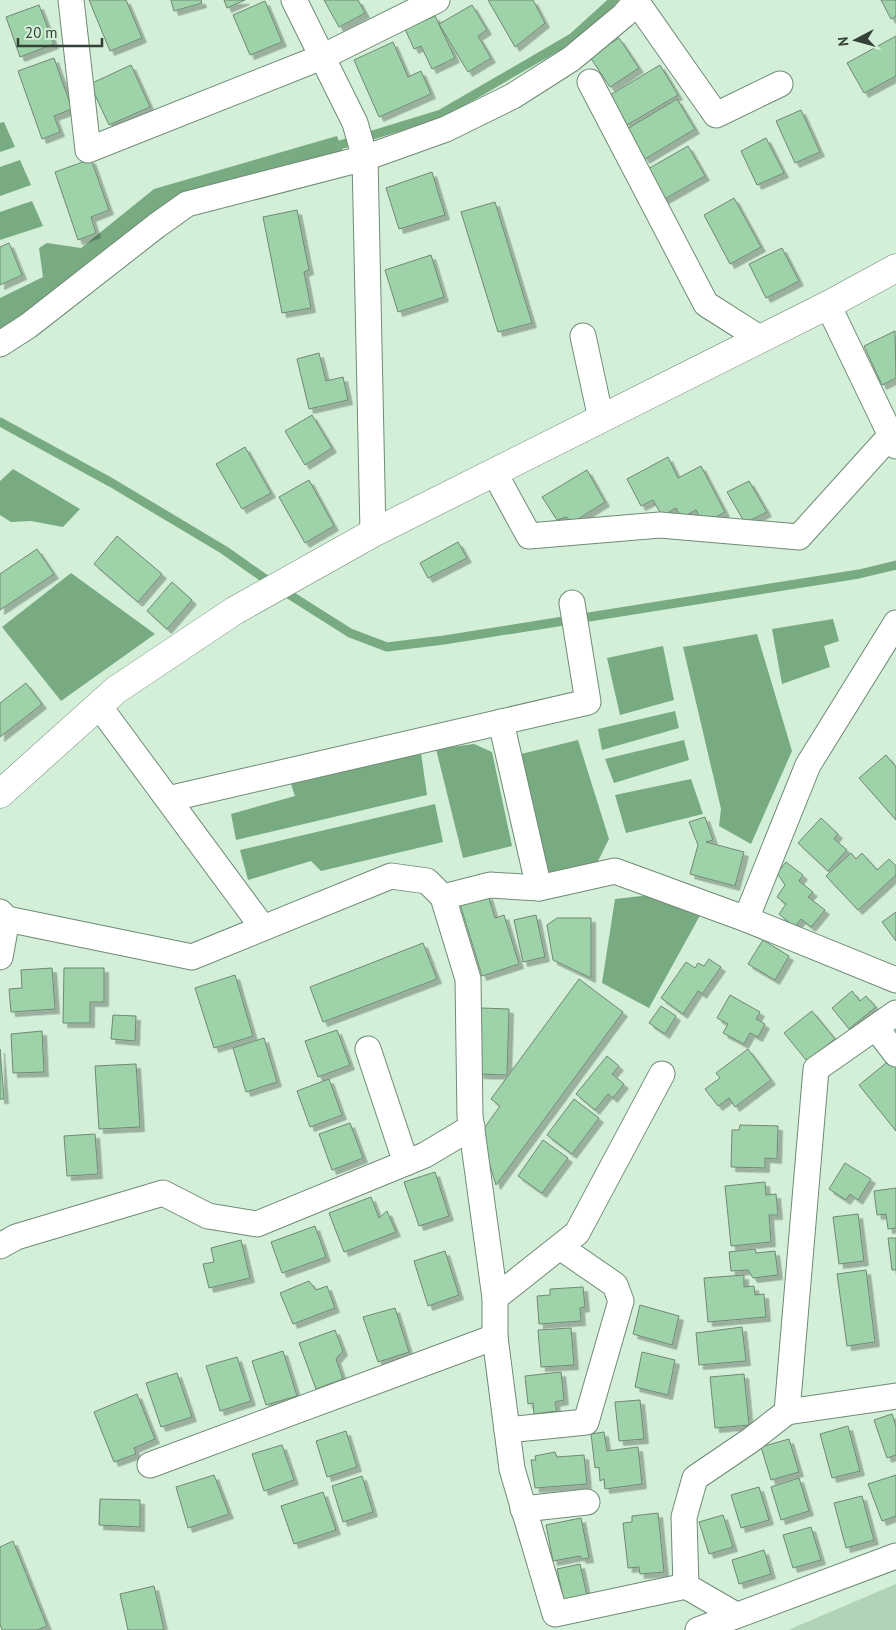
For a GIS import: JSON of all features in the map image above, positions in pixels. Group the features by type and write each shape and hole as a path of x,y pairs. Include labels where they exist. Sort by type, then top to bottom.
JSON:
{"street":[{"path":"71,0 88,150 322,57 437,0"},
{"path":"294,0 355,123 365,158 373,533"},
{"path":"0,344 28,326 187,204 365,158 446,129 513,96 571,59 624,15 637,1 716,115 780,84"},
{"path":"590,82 706,304 761,338"},
{"path":"0,794 116,690 234,611 373,533 828,305 896,268"},
{"path":"494,472 529,536 660,525 799,538 893,440 828,305"},
{"path":"583,336 601,418"},
{"path":"168,799 588,702 572,603"},
{"path":"746,919 808,765 896,624"},
{"path":"98,706 263,928"},
{"path":"501,722 539,888"},
{"path":"443,897 490,885 539,888 615,871 746,919 896,980"},
{"path":"0,957 3,916 192,957 391,876 427,881 443,897 468,979 470,1116 496,1298 495,1337 506,1430 512,1469 555,1614 686,1586 736,1615"},
{"path":"787,1412 816,1069 896,1013"},
{"path":"876,1028 896,1054"},
{"path":"368,1049 406,1163"},
{"path":"496,1298 577,1233 662,1074"},
{"path":"0,1246 16,1238 163,1193 208,1216 258,1224 425,1155 472,1127"},
{"path":"506,1430 586,1422 621,1301 615,1285 560,1247"},
{"path":"150,1465 495,1337"},
{"path":"686,1586 684,1517 695,1478 751,1440 787,1412 896,1396"},
{"path":"523,1509 587,1502"},
{"path":"698,1630 896,1556"}],"shaded area":[{"path":"4,122 15,147 0,152 0,123"},
{"path":"337,136 345,157 180,202 0,340 0,298 43,277 39,248 47,243 81,248 154,189"},
{"path":"20,160 31,185 0,196 0,167"},
{"path":"32,201 43,226 0,240 0,212"},
{"path":"13,469 80,509 63,527 31,521 11,522 0,515 0,481"},
{"path":"71,573 155,634 61,701 2,627"},
{"path":"833,619 839,641 824,646 830,667 782,684 772,629"},
{"path":"757,634 792,751 751,844 719,826 721,809 683,647"},
{"path":"663,646 674,700 620,715 607,658"},
{"path":"675,711 679,728 602,750 598,729"},
{"path":"578,740 609,839 597,863 543,876 513,756"},
{"path":"684,740 689,760 614,783 605,759"},
{"path":"474,744 492,752 512,846 463,858 436,749"},
{"path":"421,753 427,795 236,840 231,814 295,796 291,784"},
{"path":"691,779 703,814 626,833 615,795"},
{"path":"435,804 443,842 321,871 311,861 248,880 240,850"},
{"path":"659,894 703,910 649,1008 602,983 615,899"},
{"path":"896,1584 896,1630 788,1630"}],"building":[{"path":"89,0 126,0 142,38 110,51"},
{"path":"171,0 201,0 202,3 174,11"},
{"path":"224,0 245,0 227,8"},
{"path":"324,0 358,0 365,13 339,27"},
{"path":"488,0 533,0 545,23 515,47"},
{"path":"881,0 896,0 896,16 891,19"},
{"path":"265,1 282,42 250,55 233,15"},
{"path":"39,5 54,44 20,57 6,17"},
{"path":"472,5 487,30 478,36 491,58 468,72 439,24"},
{"path":"435,16 455,58 432,69 421,46 414,49 405,29"},
{"path":"896,36 896,76 864,93 847,63"},
{"path":"619,38 639,68 610,87 590,57"},
{"path":"393,42 408,77 421,71 431,94 379,117 354,60"},
{"path":"54,58 72,109 54,116 60,132 42,139 18,71"},
{"path":"131,65 150,107 109,125 90,84"},
{"path":"660,65 678,95 627,125 610,95"},
{"path":"677,99 695,129 645,159 627,129"},
{"path":"801,110 820,152 795,163 776,121"},
{"path":"766,138 784,173 757,185 741,151"},
{"path":"688,146 705,176 663,200 646,170"},
{"path":"91,159 109,210 91,217 96,233 78,240 55,172"},
{"path":"432,172 445,215 399,229 386,188"},
{"path":"734,198 761,247 730,264 704,215"},
{"path":"495,202 532,323 498,332 461,212"},
{"path":"297,210 309,270 304,272 311,308 282,313 263,217"},
{"path":"9,243 22,275 0,285 0,247"},
{"path":"782,248 799,281 766,298 749,264"},
{"path":"431,255 444,297 398,312 385,270"},
{"path":"895,331 896,378 882,385 864,346"},
{"path":"319,353 326,381 343,377 348,400 309,409 297,359"},
{"path":"312,415 332,448 305,465 285,431"},
{"path":"245,447 271,493 242,509 216,464"},
{"path":"668,457 678,478 701,466 725,512 703,524 696,510 681,518 676,508 662,516 653,500 641,506 627,479"},
{"path":"587,470 605,502 573,522 566,517 557,520 542,497"},
{"path":"309,480 334,526 305,543 279,497"},
{"path":"749,481 767,512 745,523 727,492"},
{"path":"117,536 162,574 138,602 94,564"},
{"path":"458,542 467,558 428,578 420,563"},
{"path":"37,549 54,574 0,610 0,574"},
{"path":"172,582 192,600 167,629 147,611"},
{"path":"26,683 42,704 0,737 0,703"},
{"path":"886,755 896,767 896,820 859,778"},
{"path":"705,817 713,840 706,842 744,852 735,886 690,874 698,845 689,822"},
{"path":"821,818 838,834 834,839 847,850 828,871 798,843"},
{"path":"851,853 856,859 862,853 877,870 889,859 896,866 896,875 858,910 826,876"},
{"path":"786,862 803,875 799,881 813,892 808,897 825,910 811,927 801,919 795,927 779,914 786,904 777,897 785,885 777,873"},
{"path":"488,895 495,918 504,915 519,964 482,976 460,904"},
{"path":"896,912 896,941 882,922"},
{"path":"536,915 545,957 523,962 514,920"},
{"path":"557,918 591,918 591,978 553,960 547,925"},
{"path":"763,940 789,956 775,980 748,964"},
{"path":"423,943 437,979 323,1022 310,987"},
{"path":"709,959 721,967 702,994 698,991 683,1014 661,998 686,962 695,968 698,963 704,966"},
{"path":"52,968 55,1009 11,1012 9,989 22,988 21,970"},
{"path":"64,968 104,968 104,1002 90,1002 90,1023 63,1023"},
{"path":"235,975 253,1036 214,1048 195,988"},
{"path":"579,979 623,1012 496,1185 480,1134 500,1106 491,1099"},
{"path":"852,991 860,1001 866,996 876,1007 849,1029 832,1008"},
{"path":"730,995 760,1012 756,1019 765,1024 758,1037 750,1033 744,1044 723,1033 728,1024 717,1018"},
{"path":"661,1006 676,1016 665,1034 649,1023"},
{"path":"481,1008 509,1009 507,1075 479,1074"},
{"path":"812,1011 835,1039 807,1061 784,1033"},
{"path":"113,1015 136,1016 135,1041 111,1039"},
{"path":"337,1030 350,1065 318,1077 305,1041"},
{"path":"42,1031 44,1072 13,1073 11,1034"},
{"path":"264,1038 277,1082 246,1092 233,1048"},
{"path":"0,1049 4,1099 0,1099"},
{"path":"748,1049 771,1080 735,1107 729,1098 718,1106 705,1089 720,1078 716,1073"},
{"path":"607,1056 619,1066 612,1074 624,1084 613,1098 608,1094 595,1110 576,1094"},
{"path":"891,1059 896,1065 896,1131 859,1085"},
{"path":"136,1064 140,1127 99,1129 95,1066"},
{"path":"329,1079 342,1115 310,1127 297,1091"},
{"path":"574,1099 599,1118 572,1154 547,1135"},
{"path":"350,1123 363,1158 332,1170 319,1134"},
{"path":"740,1125 778,1126 777,1159 765,1158 765,1168 731,1167 732,1130 739,1130"},
{"path":"95,1134 98,1174 67,1176 64,1136"},
{"path":"543,1140 568,1158 542,1193 518,1176"},
{"path":"845,1163 871,1179 858,1200 850,1194 846,1200 829,1189"},
{"path":"435,1172 449,1216 419,1226 404,1182"},
{"path":"765,1182 766,1195 776,1194 778,1215 769,1215 771,1242 731,1246 725,1186"},
{"path":"896,1188 896,1228 888,1229 886,1214 877,1215 874,1191"},
{"path":"371,1197 379,1218 387,1211 396,1232 344,1252 329,1213"},
{"path":"858,1214 864,1261 839,1264 833,1217"},
{"path":"315,1226 326,1257 282,1273 271,1242"},
{"path":"888,1238 896,1238 896,1270 892,1270"},
{"path":"241,1240 250,1278 209,1288 203,1264 214,1262 211,1248"},
{"path":"755,1249 756,1253 775,1251 778,1275 753,1278 748,1270 731,1271 729,1252"},
{"path":"445,1251 459,1295 428,1306 414,1261"},
{"path":"866,1270 875,1342 847,1346 837,1274"},
{"path":"744,1275 744,1287 754,1286 755,1295 764,1294 766,1317 708,1322 704,1278"},
{"path":"309,1281 316,1290 327,1286 335,1308 293,1324 280,1293"},
{"path":"583,1287 585,1307 580,1308 581,1321 539,1324 537,1296 550,1295 550,1289"},
{"path":"640,1305 679,1316 672,1345 633,1334"},
{"path":"395,1308 409,1352 378,1362 363,1317"},
{"path":"742,1327 746,1361 699,1365 696,1333"},
{"path":"571,1328 574,1365 541,1367 538,1330"},
{"path":"335,1330 343,1351 336,1359 343,1379 316,1389 299,1343"},
{"path":"283,1351 297,1396 266,1405 252,1361"},
{"path":"642,1352 675,1360 668,1395 635,1387"},
{"path":"237,1357 251,1401 220,1411 206,1366"},
{"path":"561,1372 564,1400 555,1402 557,1411 534,1414 533,1403 528,1404 525,1376"},
{"path":"177,1373 192,1417 161,1427 146,1383"},
{"path":"744,1374 749,1425 715,1428 710,1377"},
{"path":"137,1394 155,1439 134,1448 136,1454 114,1462 94,1412"},
{"path":"640,1400 644,1439 619,1441 615,1402"},
{"path":"892,1414 896,1426 896,1455 887,1458 874,1420"},
{"path":"848,1426 860,1471 832,1478 820,1434"},
{"path":"346,1431 357,1467 327,1477 316,1441"},
{"path":"604,1432 607,1451 638,1447 642,1484 605,1489 604,1479 600,1481 599,1467 595,1468 591,1434"},
{"path":"789,1439 799,1472 771,1480 761,1447"},
{"path":"282,1445 294,1480 264,1491 252,1454"},
{"path":"555,1452 557,1457 584,1455 587,1484 535,1488 531,1460 536,1460 535,1456"},
{"path":"214,1475 229,1514 188,1528 176,1487"},
{"path":"896,1475 896,1516 882,1521 868,1484"},
{"path":"362,1476 373,1512 343,1522 332,1486"},
{"path":"799,1478 809,1511 781,1520 771,1487"},
{"path":"759,1487 769,1520 741,1528 731,1495"},
{"path":"323,1492 336,1530 294,1544 281,1506"},
{"path":"862,1496 874,1540 846,1548 834,1503"},
{"path":"100,1499 140,1500 140,1527 99,1525"},
{"path":"658,1513 664,1572 640,1574 639,1567 628,1568 623,1523 632,1522 632,1516"},
{"path":"723,1515 733,1547 709,1554 699,1522"},
{"path":"581,1518 589,1558 582,1559 580,1556 553,1561 546,1525"},
{"path":"811,1527 821,1560 793,1568 783,1535"},
{"path":"13,1541 47,1626 37,1630 2,1630 0,1624 0,1547"},
{"path":"764,1550 771,1574 739,1584 732,1560"},
{"path":"580,1564 587,1596 564,1601 557,1569"},
{"path":"154,1586 164,1630 128,1630 120,1594"}],"waterway":[{"path":"330,148 441,114 572,38 614,0"},
{"path":"0,422 112,483 224,550 271,583 350,633 387,647 444,640 859,574 896,565"}]}
